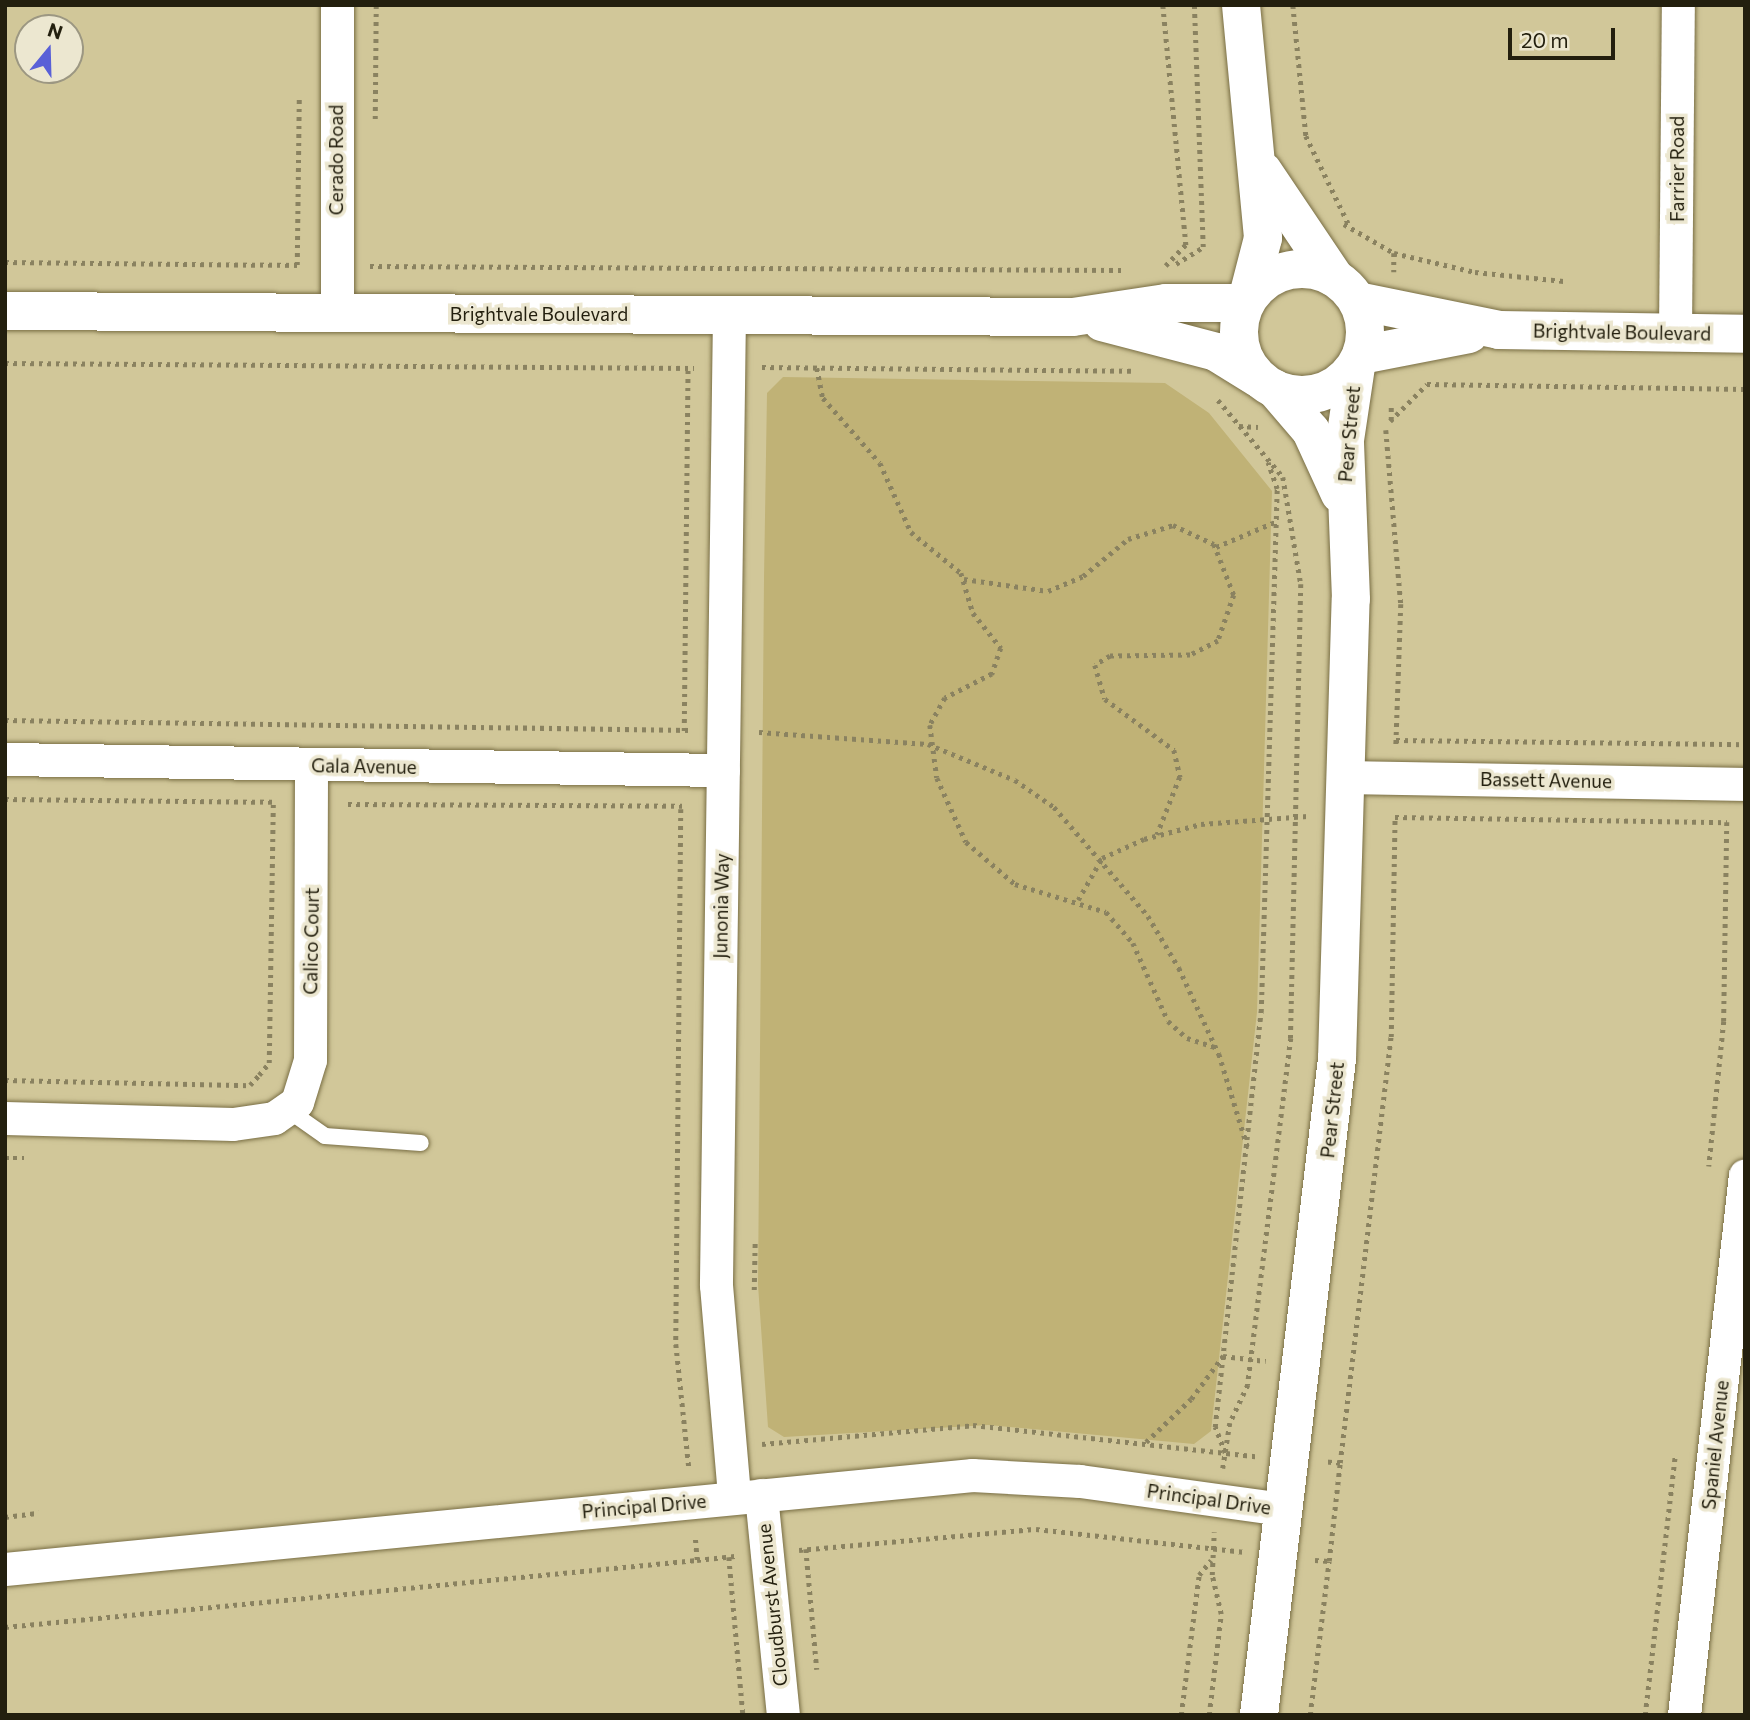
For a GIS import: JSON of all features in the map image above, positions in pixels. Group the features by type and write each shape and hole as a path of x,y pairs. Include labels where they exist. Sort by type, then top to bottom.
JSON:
{"street":[{"name":"Cerado Road","path":"337,5 337,314"},
{"path":"1241,5 1245,91 1258,163 1264,238 1238,337 1268,385 1311,395 1344,380 1359,360 1366,334 1347,290 1298,232 1258,163"},
{"name":"Farrier Road","path":"1675,332 1678,5"},
{"path":"1246,301 1277,273 1316,270 1347,290"},
{"name":"Brightvale Boulevard","path":"1347,290 1499,330"},
{"name":"Brightvale Boulevard","path":"5,311 337,314 768,313 1073,317 1166,303 1246,301"},
{"name":"Junonia Way","path":"729,313 716,1285 747,1496"},
{"name":"Brightvale Boulevard","path":"1073,317 1183,340 1216,352 1268,385"},
{"name":"Brightvale Boulevard","path":"1359,360 1499,330 1745,334"},
{"name":"Pear Street","path":"1259,1715 1337,1059 1351,599 1344,502 1328,429 1359,360"},
{"name":"Pear Street","path":"1268,385 1328,429"},
{"name":"Gala Avenue","path":"5,759 723,770"},
{"name":"Calico Court","path":"288,1110 304,1091 310,1060 312,765"},
{"name":"Bassett Avenue","path":"1346,777 1745,784"},
{"path":"5,1118 233,1124 288,1110"},
{"name":"Spaniel Avenue","path":"1684,1715 1745,1175"},
{"name":"Principal Drive","path":"5,1569 692,1501 1010,1476 1283,1509"},
{"name":"Cloudburst Avenue","path":"747,1496 783,1715"}],"lane":[{"path":"288,1110 325,1136 421,1143"}],"path":[{"path":"1163,5 1186,245 1166,270"},
{"path":"1152,270 1166,270 1203,247 1194,5"},
{"path":"1293,5 1306,136 1348,223"},
{"path":"297,265 299,87"},
{"path":"1394,253 1475,272 1564,281"},
{"path":"5,262 1125,270"},
{"path":"766,380 768,267"},
{"path":"5,363 1147,371"},
{"path":"5,1627 697,1560 676,1344 688,368"},
{"path":"817,368 823,398 880,463 911,532 964,579 1048,591 1083,576 1128,539 1173,525 1201,533 1216,548 1234,595 1217,641 1190,655 1110,656 1095,665 1105,699 1174,750 1180,776 1157,835"},
{"path":"1238,426 1328,429 1386,426 1427,384 1745,389"},
{"path":"1266,457 1283,477 1301,584 1295,984 1248,1385 1230,1423 1225,1454 1216,1427 1261,1012 1275,522 1278,489 1266,457"},
{"path":"1216,548 1275,522"},
{"path":"964,579 973,613 1002,656 992,674 945,698 930,725 937,778 966,842 1015,884 1106,912 1133,943 1168,1021 1187,1038 1217,1048"},
{"path":"761,719 761,746"},
{"path":"1396,740 1745,744"},
{"path":"5,799 312,802"},
{"path":"5,1080 250,1085 269,1063 273,802"},
{"path":"348,804 681,809"},
{"path":"1340,1463 1391,1037 1395,817 1727,822 1724,1021 1708,1175"},
{"path":"5,1158 24,1158"},
{"path":"754,1302 755,1233"},
{"path":"1145,1442 1191,1399 1223,1356"},
{"path":"764,1431 765,1444"},
{"path":"1645,1715 1675,1452"},
{"path":"5,1517 39,1513"},
{"path":"806,1549 817,1673"},
{"path":"729,1557 743,1715"},
{"path":"1181,1715 1199,1575 1212,1560 1221,1614 1209,1715"},
{"path":"1310,1715 1329,1562"}],"shaded area":[{"path":"783,377 1165,383 1209,413 1272,491 1257,1012 1211,1431 1194,1444 988,1425 784,1437 768,1427 758,1285 764,578 767,393"}]}
